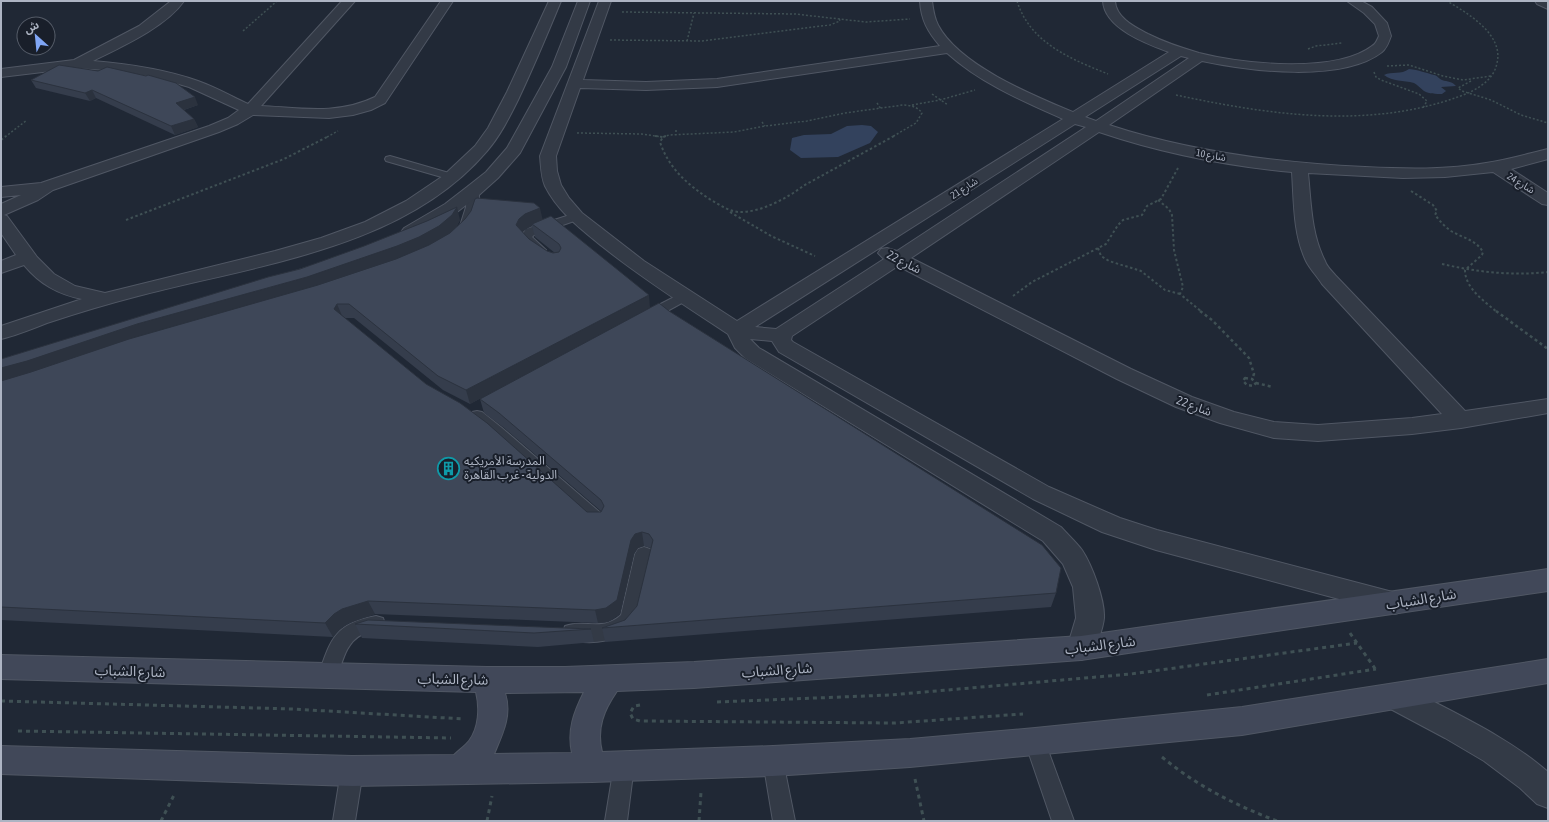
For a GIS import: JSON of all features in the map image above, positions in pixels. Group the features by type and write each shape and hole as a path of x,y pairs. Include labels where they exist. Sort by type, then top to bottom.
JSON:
{"street":[{"path":"76,64 120,42 154,22 178,1"},
{"path":"1,211 47,187 233,121 250,110 349,1"},
{"path":"1,73 76,64 120,67 160,74 194,84 250,110 329,114 348,112 366,107 380,100 447,1"},
{"path":"1,333 47,316 106,298 294,252 347,235 420,200 452,177 482,148 497,126 528,68 554,1"},
{"path":"395,239 415,230 451,208 492,175 514,150 559,67 584,1"},
{"name":"شارع 10","path":"926,1 928,16 940,38 971,66 998,84 1032,101 1073,118 1141,139 1188,151 1243,161 1300,168 1352,172 1403,173 1495,166 1548,154"},
{"path":"1109,1 1109,7 1120,22 1144,37 1200,57 1243,64 1287,68 1327,66 1358,59 1378,48 1385,36 1382,23 1368,10 1353,1"},
{"path":"1541,1 1548,5"},
{"path":"603,7 548,156 549,170 553,185 562,200 576,217 638,265 684,296 743,327 786,332 781,340 786,347 1041,493 1110,525 1156,540 1396,603"},
{"path":"575,84 646,86 717,83 950,48"},
{"name":"شارع 21","path":"743,327 1179,50"},
{"name":"شارع 21","path":"786,332 1200,57"},
{"name":"شارع 24","path":"1495,166 1548,200"},
{"path":"1300,168 1302,205 1310,245 1315,261 1329,280 1461,420"},
{"path":"1,192 47,187"},
{"path":"1,220 37,268 52,281 68,290 106,298"},
{"name":"شارع 22","path":"872,246 1184,402 1228,418 1274,430 1318,433 1412,426 1548,406"},
{"path":"1,267 28,257"},
{"path":"743,327 739,340 752,354 1052,534 1073,558 1086,587 1090,618 1081,648"},
{"name":"شارع الشباب","path":"1,667 487,680 609,679 833,666 1081,648 1548,580"},
{"path":"1,760 352,771 592,767 773,761 910,753 1141,732 1242,721 1548,672"},
{"path":"592,767 585,745 586,721 595,699 609,679"},
{"path":"462,768 480,751 491,727 494,704 487,680"},
{"path":"1395,697 1504,756 1530,776 1548,793"}],"lane":[{"path":"390,159 452,177"},
{"path":"458,234 468,224 472,207 473,191"},
{"path":"550,258 529,242 526,238 527,235 536,229 576,217"},
{"path":"637,321 684,296"},
{"path":"484,404 467,410 497,432 597,520"},
{"path":"558,632 612,632 622,627 629,619 644,554"},
{"path":"328,676 341,640 351,631 362,626 376,624 391,625"},
{"path":"1035,742 1063,821"},
{"path":"773,761 784,821"},
{"path":"616,821 624,766"},
{"path":"344,821 352,771"}],"path":[{"path":"243,31 277,1"},
{"path":"1017,1 1020,14 1025,22 1050,45 1092,68 1129,82"},
{"path":"1152,89 1220,105 1293,114 1363,115 1423,108 1456,99 1478,88 1491,76 1496,68 1498,60 1495,44 1490,36 1474,19 1447,1"},
{"path":"603,7 694,13 795,14 866,22 879,22 928,16"},
{"path":"687,41 694,13"},
{"path":"591,40 712,40 830,25 838,23 840,21 839,18"},
{"path":"1386,66 1410,64 1453,78 1474,80"},
{"path":"1375,71 1375,75 1381,80 1412,90 1424,98 1426,101 1423,108"},
{"path":"1491,76 1474,80 1458,87 1459,90 1491,100 1521,114 1548,123"},
{"path":"557,133 642,134 664,137 734,132 845,113 940,100 998,84"},
{"path":"932,94 948,105"},
{"path":"877,103 882,109"},
{"path":"728,210 740,212 762,208 793,194 803,186 916,123 922,113 920,110 910,105"},
{"path":"126,220 284,159 361,118 366,107"},
{"path":"820,113 824,117"},
{"path":"1,140 27,120"},
{"path":"762,122 765,126"},
{"path":"676,130 676,135"},
{"path":"664,137 660,142 664,154 671,166 694,189 769,236 799,250 840,266"},
{"path":"999,310 1008,300 1032,282 1106,244 1112,237 1117,226 1122,221 1142,215 1147,206 1163,197 1188,151"},
{"path":"1403,173 1402,177 1406,187 1433,205 1437,211 1436,215 1441,223 1451,231 1469,239 1481,247 1483,252 1482,256 1470,264 1465,270 1465,278 1471,288 1481,298 1548,349"},
{"path":"1158,200 1169,209 1172,215 1174,250 1183,287 1180,294"},
{"path":"1098,248 1102,256 1109,261 1141,271 1165,290 1180,294 1212,320 1249,358 1254,374 1252,379"},
{"path":"1442,264 1465,270 1520,275 1548,272"},
{"path":"1256,383 1253,386 1247,385 1243,381 1246,378 1252,379 1256,383 1273,387"},
{"path":"1335,612 1395,697"},
{"path":"710,702 890,695 1131,674 1357,643"},
{"path":"1206,695 1376,669"},
{"path":"1,701 293,709 467,719"},
{"path":"642,704 634,706 630,713 633,719 640,721 895,723 1028,713"},
{"path":"17,731 454,738"},
{"path":"1141,732 1157,752 1177,770 1200,786 1224,800 1268,820 1277,821"},
{"path":"910,753 924,821"}],"water":[{"path":"1409,69 1435,75 1441,79 1451,82 1456,86 1441,87 1446,91 1442,94 1433,94 1424,91 1414,83 1395,80 1384,75 1403,72"},
{"path":"847,126 871,126 878,132 870,143 838,157 801,158 790,150 792,138 804,135 831,134"}],"building":[{"path":"59,65 98,71 107,67 146,76 148,75 176,83 195,97 176,103 194,119 171,126 92,90 85,93 31,80"},
{"name":"المدرسة الأمريكيه الدولية - غرب القاهرة","path":"475,199 534,203 540,208 525,214 519,219 516,225 529,239 547,251 553,253 559,252 561,248 559,244 532,224 551,216 649,295 466,390 438,376 349,304 337,304 334,309 426,384 460,403 487,423 587,512 601,512 604,506 601,500 499,413 480,399 659,303 669,311 1042,545 1061,568 1056,593 602,628 625,620 637,606 653,540 649,534 642,532 635,534 631,540 617,600 606,608 595,610 368,601 342,609 334,614 325,623 1,607 1,381 129,339 318,285 396,259 429,245 450,233 465,219 471,211"},
{"path":"457,207 452,215 439,226 419,237 397,246 307,277 137,324 27,361 1,368 1,359 268,277 300,269 364,246 427,221"},
{"path":"368,620 591,629 534,633 355,624"}],"place":[{"name":"المدرسة الأمريكيه الدولية - غرب القاهرة","path":"448,468"}]}
